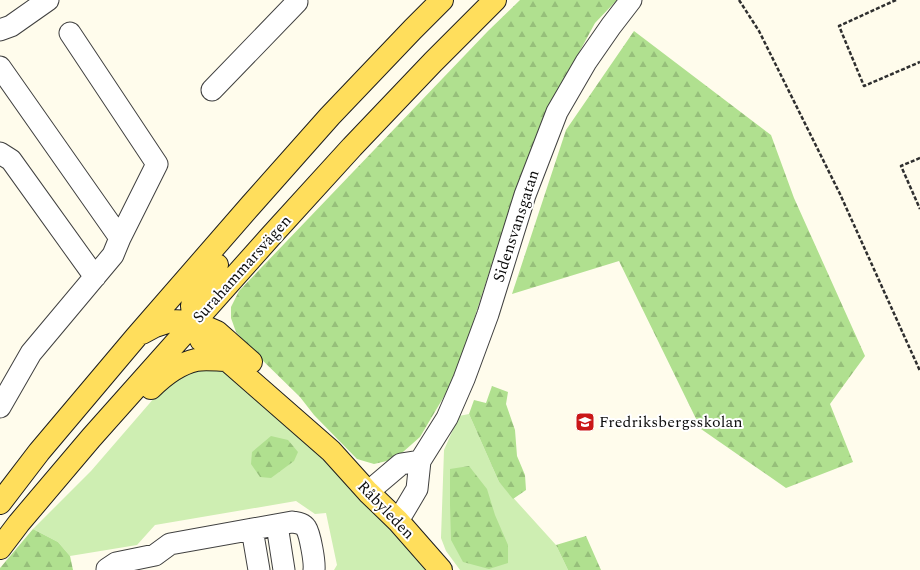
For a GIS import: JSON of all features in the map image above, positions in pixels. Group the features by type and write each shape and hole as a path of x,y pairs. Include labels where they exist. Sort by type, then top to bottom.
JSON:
{"main road":[{"path":"0,502 39,452 250,205 330,116 442,0"},
{"name":"Surahammarsvägen","path":"0,548 19,523 86,444 241,269 357,142 433,62 495,0"},
{"path":"194,322 192,306 196,292 248,228 250,205"},
{"path":"241,269 222,305 224,318 229,331 254,356 257,368"},
{"path":"136,337 156,326 170,321 194,322 217,332 325,433 331,451"},
{"name":"Råbyleden","path":"194,322 201,340 227,360 331,451 368,492 398,521 441,570"},
{"path":"119,407 135,405 160,379 179,365 197,360 227,360"}],"street":[{"path":"0,30 11,26 48,0"},
{"name":"Sidensvansgatan","path":"398,521 417,489 420,461 447,418 464,379 488,314 525,195 557,112 586,62 631,0"},
{"path":"212,90 298,1"},
{"path":"3,393 31,353 113,256 120,238 157,164 70,33"},
{"path":"0,67 120,238"},
{"path":"0,154 11,160 95,277"},
{"path":"368,492 401,464 420,461"},
{"path":"107,570 116,563 155,555 170,544 292,522 300,523 306,528 311,544 314,570"},
{"path":"246,570 258,528"},
{"path":"258,528 260,570"},
{"path":"258,528 272,570"},
{"path":"258,528 284,570"}],"path":[{"path":"739,0 759,31 840,194 920,371"},
{"path":"896,0 839,26 864,86 920,62"},
{"path":"920,158 901,166 920,209"}],"green space":[{"path":"520,0 617,0 595,23 554,99 505,223 468,338 449,388 420,437 395,459 374,464 357,459 314,415 300,397 254,352 236,332 231,318 231,307 239,291 488,31"},
{"path":"634,31 771,135 794,198 865,356 830,404 853,462 786,488 701,429 619,261 512,294 566,130"},
{"path":"198,365 225,370 284,419 429,570 334,570 337,565 326,513 315,514 296,501 155,525 137,545 70,556 58,542 33,529 91,471 174,375"},
{"path":"492,386 508,392 506,404 515,430 517,456 525,475 526,490 513,499 499,482 469,414 474,400 486,403"},
{"path":"469,414 499,482 556,545 568,570 460,570 446,551 441,538 444,450 459,416"},
{"path":"271,436 288,440 298,452 294,461 271,478 260,477 251,464 252,452"},
{"path":"469,466 487,489 495,515 508,545 508,563 489,569 463,562 451,540 450,469"},
{"path":"33,529 58,542 70,556 73,570 0,570 0,568"},
{"path":"586,536 601,570 568,570 556,545"}],"place":[{"name":"Fredriksbergsskolan","path":"585,422"}]}
